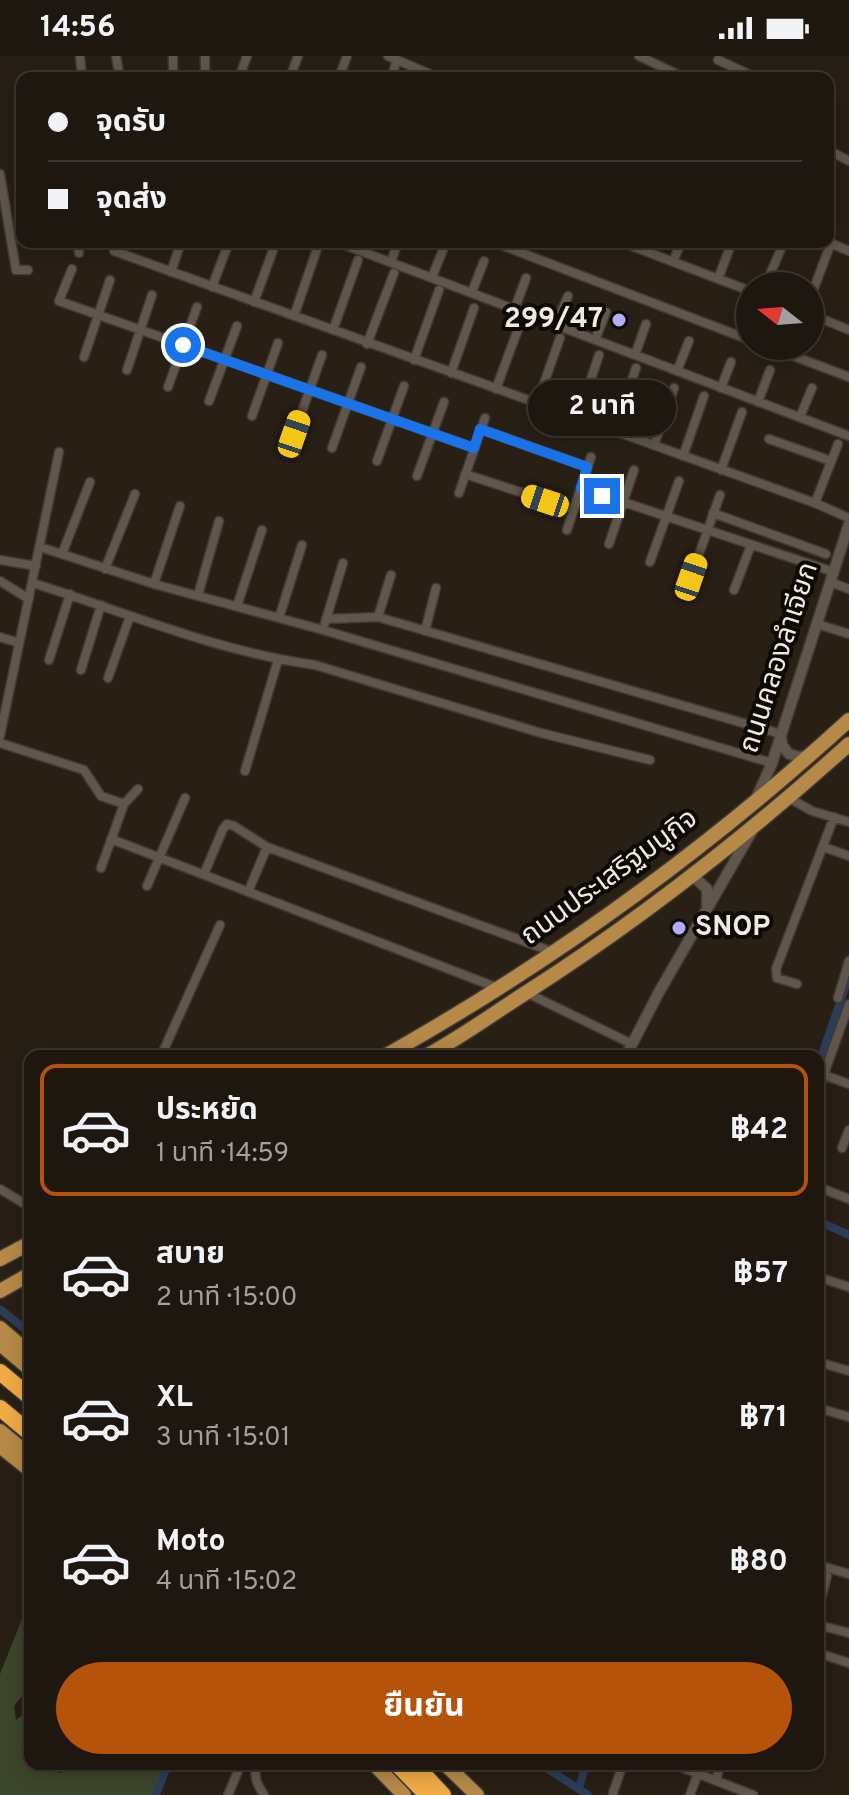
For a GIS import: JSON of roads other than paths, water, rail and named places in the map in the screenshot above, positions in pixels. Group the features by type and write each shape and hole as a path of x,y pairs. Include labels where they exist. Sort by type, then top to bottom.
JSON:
{"highway":[{"path":"0,1372 24,1392"},
{"path":"0,1408 24,1428"},
{"path":"403,1770 427,1795"},
{"path":"420,1770 443,1795"}],"main road":[{"name":"ถนนประเสริฐมนูกิจ","path":"395,1050 554,952 655,882 754,805 849,720"},
{"name":"ถนนประเสริฐมนูกิจ","path":"436,1050 579,960 753,829 847,749"},
{"path":"0,1259 24,1246"},
{"path":"0,1291 24,1277"},
{"path":"2,1335 24,1350"},
{"path":"2,1335 24,1362"},
{"path":"0,1431 24,1450"},
{"path":"0,1446 24,1465"},
{"path":"380,1770 404,1795"},
{"path":"451,1770 477,1795"}],"street":[{"path":"388,56 425,72"},
{"path":"639,56 672,72"},
{"path":"393,72 397,60"},
{"path":"718,60 744,72"},
{"path":"0,174 16,270 28,270"},
{"path":"79,248 79,253"},
{"path":"171,272 179,248"},
{"path":"212,287 227,248"},
{"path":"254,302 274,248"},
{"path":"294,316 317,248"},
{"path":"358,248 849,436"},
{"path":"391,262 396,248"},
{"path":"432,277 444,248"},
{"path":"509,248 736,335"},
{"path":"640,248 736,286"},
{"path":"673,262 679,248"},
{"path":"718,279 730,248"},
{"path":"771,272 781,248"},
{"path":"819,272 827,248"},
{"path":"114,251 815,503 849,521"},
{"path":"333,330 358,260"},
{"path":"472,292 484,261"},
{"path":"72,269 59,301 474,448"},
{"path":"367,344 394,273"},
{"path":"515,308 526,278"},
{"path":"84,357 110,280"},
{"path":"414,360 439,290"},
{"path":"127,370 152,295"},
{"path":"556,324 568,296"},
{"path":"168,387 197,307"},
{"path":"451,373 474,308"},
{"path":"595,340 606,312"},
{"path":"824,320 849,330"},
{"path":"496,389 521,321"},
{"path":"635,355 646,324"},
{"path":"209,401 237,326"},
{"path":"537,403 560,338"},
{"path":"677,371 689,341"},
{"path":"252,416 278,343"},
{"path":"294,434 322,355"},
{"path":"578,418 599,355"},
{"path":"804,360 849,377"},
{"path":"721,388 731,362"},
{"path":"332,448 361,367"},
{"path":"615,431 636,368"},
{"path":"758,402 770,370"},
{"path":"377,461 404,386"},
{"path":"654,445 674,388"},
{"path":"800,417 812,388"},
{"path":"683,456 704,396"},
{"path":"417,476 444,402"},
{"path":"721,470 742,412"},
{"path":"459,493 485,418"},
{"path":"480,429 587,467"},
{"path":"769,439 831,461"},
{"path":"815,503 838,444"},
{"path":"0,736 59,452"},
{"path":"567,530 591,457"},
{"path":"609,544 634,470"},
{"path":"465,474 572,509"},
{"path":"650,562 679,481"},
{"path":"62,554 90,482"},
{"path":"581,488 751,545 832,577 849,589"},
{"path":"105,569 135,494"},
{"path":"691,577 720,495"},
{"path":"154,584 180,506"},
{"path":"713,513 826,554"},
{"path":"198,595 219,521"},
{"name":"ถนนคลองลำเจียก","path":"754,805 772,763 832,577 846,543 849,521"},
{"path":"237,606 262,530"},
{"path":"279,618 302,545"},
{"path":"734,590 751,545"},
{"path":"40,547 154,584 323,630 772,763"},
{"path":"0,560 7,563 16,560 36,566"},
{"path":"323,630 343,563"},
{"path":"378,617 391,575"},
{"path":"0,581 29,599"},
{"path":"33,583 278,660 315,665 541,733 650,760"},
{"path":"425,631 436,588"},
{"path":"49,660 70,594"},
{"path":"81,670 101,605"},
{"path":"108,678 130,616"},
{"path":"326,619 378,617 781,734 782,745 789,754 800,757 811,755"},
{"path":"817,624 849,634"},
{"path":"0,637 19,643"},
{"path":"245,771 278,660"},
{"path":"0,743 84,770 101,796 124,804"},
{"path":"101,868 124,804 138,789"},
{"path":"147,886 185,798"},
{"path":"789,798 812,811 849,822"},
{"path":"797,984 777,978 776,969 834,817"},
{"path":"204,874 227,824 267,847 554,952"},
{"path":"629,1050 753,829"},
{"path":"111,839 498,988"},
{"path":"248,892 267,847"},
{"path":"824,847 849,856"},
{"path":"693,876 707,889 706,911"},
{"path":"164,1050 220,925"},
{"path":"838,998 849,961"},
{"path":"526,993 632,1044"},
{"path":"849,1004 824,1075 849,1084"},
{"path":"842,1148 849,1130"},
{"path":"0,1189 24,1203"},
{"path":"824,1189 849,1199"},
{"path":"824,1279 849,1287"},
{"path":"824,1364 849,1371"},
{"path":"824,1410 849,1417"},
{"path":"824,1567 849,1574"},
{"path":"824,1587 827,1576"},
{"path":"824,1627 849,1633"},
{"path":"824,1655 849,1663"},
{"path":"228,1795 238,1770"},
{"path":"255,1770 257,1784 264,1795"},
{"path":"613,1793 621,1770"},
{"path":"690,1770 753,1795"},
{"path":"717,1780 718,1770"},
{"path":"690,1795 698,1773"}],"waterway":[{"path":"824,1050 849,976"},
{"path":"824,1224 849,1235"},
{"path":"1,1310 24,1328"},
{"path":"156,1795 166,1770"},
{"path":"549,1770 588,1795"},
{"path":"579,1788 584,1770"}],"place":[{"name":"299/47","path":"619,320"},
{"name":"SNOP","path":"679,928"}]}
